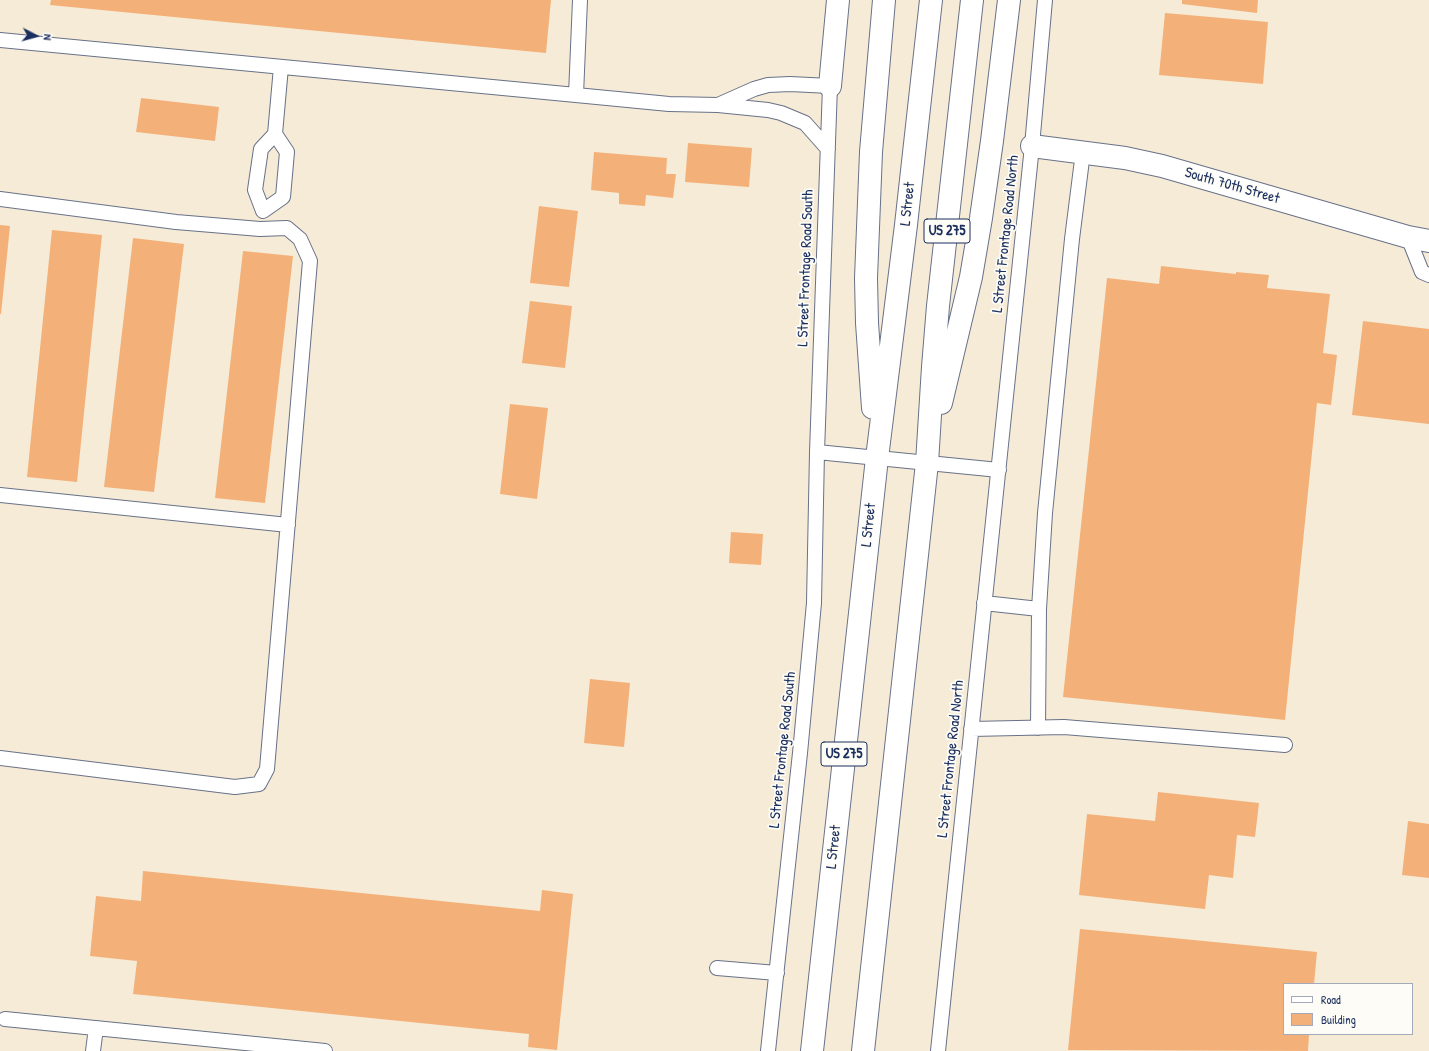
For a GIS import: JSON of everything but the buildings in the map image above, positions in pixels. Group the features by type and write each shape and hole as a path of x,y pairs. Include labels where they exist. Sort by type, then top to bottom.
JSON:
{"main road":[{"path":"830,86 838,0"},
{"path":"877,458 867,323 866,278 870,152 884,0"},
{"name":"L Street","path":"812,1051 877,458 906,225 931,0"},
{"name":"US 275","path":"863,1051 927,463 938,306 972,0"},
{"path":"927,463 971,277 992,141 1009,0"},
{"name":"South 70th Street","path":"1032,146 1125,158 1162,166 1419,239"}],"lane":[{"path":"576,95 580,0"},
{"name":"L Street Frontage Road North","path":"938,1051 1032,146 1045,0"},
{"path":"0,40 669,104 718,104 768,110 794,118 805,124 828,149"},
{"path":"260,228 263,211 255,190 261,149 275,134 281,67"},
{"path":"718,104 754,89 768,85 790,84 830,86"},
{"name":"L Street Frontage Road South","path":"768,1051 813,618 817,452 830,86"},
{"path":"263,211 283,197 287,152 275,134"},
{"path":"1038,728 1039,609 1046,498 1072,239 1083,152"},
{"path":"0,199 176,222 260,228 287,228 300,238 310,261 267,769 259,784 235,787 0,758"},
{"path":"1419,239 1422,272 1429,275"},
{"path":"817,452 998,470"},
{"path":"0,495 288,525"},
{"path":"984,603 1039,609"},
{"path":"971,729 1064,727 1285,745"},
{"path":"717,968 777,973"},
{"path":"5,1019 325,1051"},
{"path":"93,1051 96,1028"}]}
